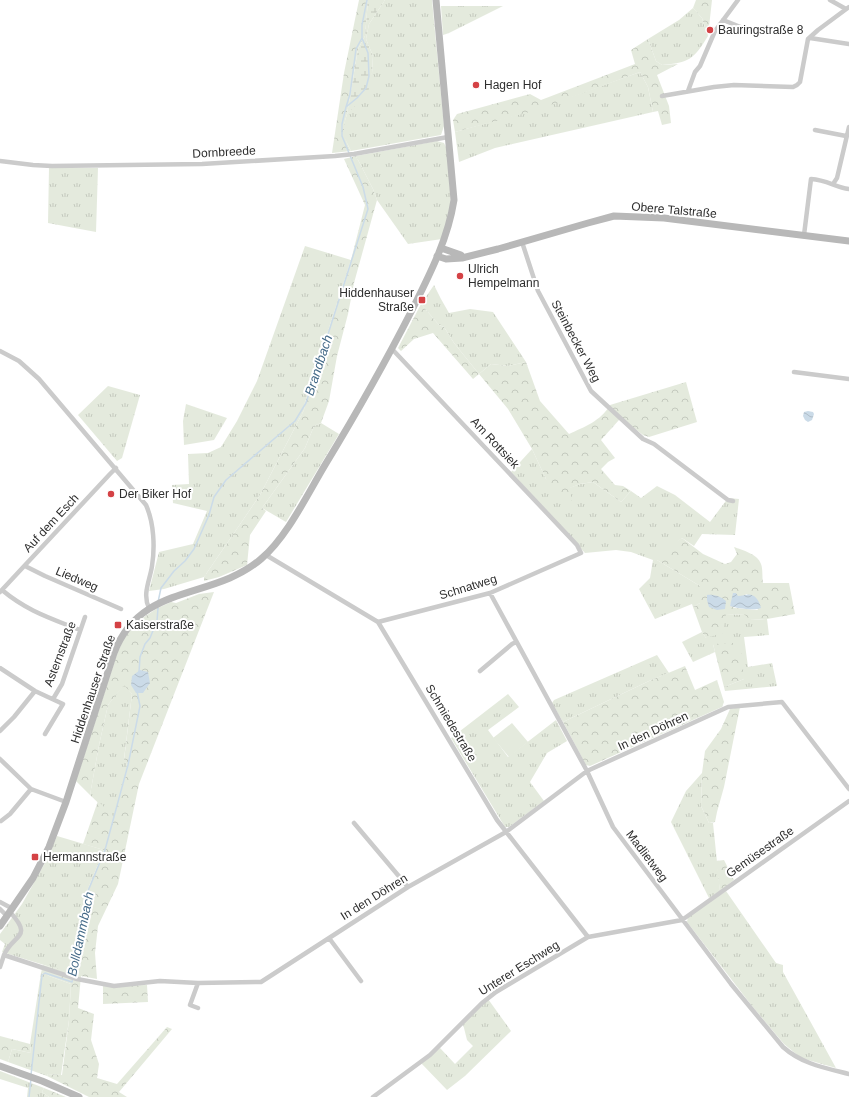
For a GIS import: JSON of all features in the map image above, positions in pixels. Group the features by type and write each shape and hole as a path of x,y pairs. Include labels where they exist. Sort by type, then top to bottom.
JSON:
{"main road":[{"name":"Hiddenhauser Straße","path":"0,926 33,878 49,847 66,802 116,647 128,627 151,606 231,577 248,568 266,555 284,534 362,404 392,348 441,248 451,219 454,200 436,0"},
{"name":"Obere Talstraße","path":"437,256 446,259 462,258 614,216 650,217 849,241"},
{"name":"Obere Talstraße","path":"441,248 454,254 476,254"},
{"path":"0,1066 42,1081 78,1097"}],"street":[{"path":"688,91 695,72 700,66 716,31 738,0"},
{"path":"662,96 734,85 794,87 798,85 807,50 807,42 847,8 830,0"},
{"path":"723,20 750,29"},
{"path":"810,38 849,44"},
{"path":"833,184 837,178 849,127"},
{"path":"815,130 846,136"},
{"name":"Dornbreede","path":"0,161 52,166 202,164 354,154 448,137"},
{"path":"804,235 811,179 823,180 838,187 849,189"},
{"name":"Steinbecker Weg","path":"522,242 538,290 591,391 643,439 654,444 728,500 734,500"},
{"name":"Am Rottsiek","path":"392,348 582,552"},
{"path":"0,351 19,361 39,378 142,498 150,513 154,551 146,594 146,598 151,606"},
{"path":"794,372 849,379"},
{"name":"Auf dem Esch","path":"1,591 116,468"},
{"name":"Schnatweg","path":"378,622 490,593 582,552"},
{"name":"Schmiedestraße","path":"266,555 378,622 506,832 588,938"},
{"name":"Liedweg","path":"25,566 121,609"},
{"path":"1,591 22,606 80,630"},
{"name":"Madlietweg","path":"490,593 587,771 613,827 682,920 736,990 783,1047 792,1055 809,1064 849,1074"},
{"name":"Asternstraße","path":"53,699 62,684 85,617"},
{"path":"480,671 516,642"},
{"path":"0,668 34,691 63,704 45,734"},
{"path":"0,731 34,691"},
{"name":"In den Döhren","path":"4,955 67,976 114,986 160,980 198,983 261,982 408,887 506,832 587,771 728,707 782,702 849,789"},
{"path":"0,759 31,789 66,802"},
{"path":"1,821 10,814 31,789"},
{"name":"Gemüsestraße","path":"682,920 849,801"},
{"path":"354,823 408,887"},
{"path":"0,902 20,923 21,928 20,934 10,945 4,955 0,967"},
{"path":"0,909 10,912"},
{"name":"Unterer Eschweg","path":"373,1097 430,1055 489,997 588,938 682,920"},
{"path":"329,938 361,981"},
{"path":"198,983 190,1005 198,1008"}],"green space":[{"path":"359,0 368,0 365,36 358,49 344,124 346,141 351,151 332,153 344,73"},
{"path":"368,0 385,0 369,24 366,39 373,56 372,73 368,93 347,114 358,49 365,36"},
{"path":"385,0 432,0 444,126 441,135 351,151 344,137 344,124 347,114 354,106 372,73 373,56 366,39 369,24"},
{"path":"696,0 712,0 708,36 702,18 693,8"},
{"path":"441,6 503,6 443,35"},
{"path":"693,8 702,18 708,36 699,50 690,58 679,63 662,65 656,61 648,39 679,20"},
{"path":"648,39 656,61 662,65 678,64 657,75 669,106 671,123 662,125 658,111 653,112 648,87 640,72 537,110 455,132 453,120 457,114 530,94 541,100 635,64 631,50"},
{"path":"640,72 648,87 653,112 495,148 459,162 455,132 537,109"},
{"path":"437,141 444,143 447,149 451,203 442,239 408,244 377,200 356,156"},
{"path":"356,156 377,200 354,283 337,356 329,401 321,423 314,426 305,448 262,508 266,511 250,535 247,565 219,577 204,581 204,577 260,495 304,410 305,402 351,260 365,205 344,159"},
{"path":"49,168 98,168 96,232 48,223"},
{"path":"305,246 351,260 305,402 304,410 260,495 204,577 164,589 149,591 159,552 193,544 207,511 173,503 172,485 189,484 188,454 208,453 221,447 237,421 257,381"},
{"path":"434,285 449,313 470,309 493,312 526,362 508,366 491,364 479,374 454,343 444,327 439,325 421,304"},
{"path":"421,304 439,325 444,327 454,343 479,374 473,379 433,333 414,339 401,351 398,348"},
{"path":"526,362 540,401 569,434 597,419 610,405 686,382 697,422 649,437 643,435 622,419 619,420 601,440 615,458 601,469 615,485 623,486 631,491 621,502 593,482 580,484 570,488 572,504 564,504 546,479 532,449 508,409 479,374 491,364 508,366"},
{"path":"108,386 140,395 122,458 117,461 78,415"},
{"path":"186,404 227,418 214,440 184,445 183,421"},
{"path":"321,423 339,434 286,522 262,508 305,448 314,426"},
{"path":"532,449 546,479 569,488 580,484 593,482 621,502 631,491 641,498 657,486 675,495 710,522 728,498 739,499 735,535 702,534 694,546 682,538 654,560 657,560 700,586 700,603 693,607 692,604 655,619 639,589 650,578 653,560 631,552 616,550 585,553 511,472"},
{"path":"682,538 703,554 725,564 731,562 737,554 734,547 749,553 757,558 761,564 763,583 789,583 795,614 767,619 750,620 745,615 726,614 723,633 706,638 702,632 693,607 700,603 700,586 657,560 653,560 668,547","holes":["747,594 758,610 735,608 730,606 733,600"]},
{"path":"214,592 139,784 118,884 98,926 95,953 97,979 81,976 78,1008 94,1014 91,1040 99,1064 97,1078 117,1084 167,1027 172,1029 119,1092 127,1097 89,1097 47,1076 48,1074 62,1075 69,1020 71,984 41,973 43,965 70,972 87,891 104,850 83,844 98,801 114,817 128,767 124,760 132,694 124,685 108,705 90,795 76,781 117,654 124,638 138,621 156,609 171,602 176,603 199,594"},
{"path":"726,614 746,615 751,620 767,619 769,635 744,637 748,667 772,663 777,686 725,691 724,687 744,679 713,644 715,652 693,662 682,642 702,632 706,638"},
{"path":"734,643 741,648 744,679 724,687 713,644"},
{"path":"657,655 669,673 563,722 552,703 554,700"},
{"path":"685,666 695,690 717,680 724,702 722,707 590,766 586,765 563,722 649,681"},
{"path":"124,684 132,694 124,759 128,767 114,818 90,795 108,705"},
{"path":"508,694 519,707 488,730 508,757 556,720 567,741 547,753 530,782 544,801 509,827 505,827 451,738"},
{"path":"740,707 724,787 715,822 709,823 701,806 702,773 705,751 721,729 730,709"},
{"path":"512,723 528,742 509,757 493,738"},
{"path":"702,773 701,806 709,823 713,823 720,891 709,898 671,822 686,791"},
{"path":"57,836 104,850 87,891 70,973 2,952 5,944 0,940 0,934 22,904 45,863"},
{"path":"724,860 734,880 720,891 716,861"},
{"path":"726,891 776,963 783,965 783,972 836,1068 801,1058 784,1044 752,1006 687,922 688,916"},
{"path":"41,973 71,984 69,1020 61,1075 48,1074 47,1076 8,1062 12,1049 31,1053 30,1044"},
{"path":"147,985 148,1002 103,1004 103,986"},
{"path":"488,999 511,1031 465,1076 447,1090 421,1063 440,1048 455,1064 473,1046 467,1040 463,1024"},
{"path":"0,1036 30,1044 31,1053 12,1049 8,1062 0,1059"},
{"path":"0,1071 44,1088 42,1092 49,1097 27,1097 28,1088 0,1079"},
{"path":"44,1088 66,1097 49,1097 42,1092"}],"water":[{"path":"804,412 813,412 814,414 812,420 808,422 803,416"},
{"path":"733,593 736,593 738,596 748,594 752,595 757,599 761,608 750,609 730,606"},
{"path":"707,595 715,595 726,601 725,609 717,610 709,607"},
{"path":"140,670 148,672 150,683 143,693 136,693 131,685 132,676"}],"waterway":[{"name":"Brandbach","path":"158,602 161,588 194,549 209,515 214,497 226,480 295,421 306,403 368,209 363,187 342,136 342,124 346,107 366,88 369,76 368,53 362,38 362,25 367,0"},
{"path":"346,107 350,94 356,49 362,38"},
{"name":"Brandbach","path":"139,672 140,657 157,621 158,608"},
{"name":"Bolldammbach","path":"31,1075 42,975 45,973 72,982 88,891 105,850 128,765 140,706 137,691"},
{"name":"Bolldammbach","path":"29,1097 31,1079"}],"place":[{"name":"Bauringstraße 8","path":"710,30"},
{"name":"Hagen Hof","path":"476,85"},
{"name":"Ulrich Hempelmann","path":"460,276"},
{"name":"Hiddenhauser Straße","path":"422,300"},
{"name":"Der Biker Hof","path":"111,494"},
{"name":"Kaiserstraße","path":"118,625"},
{"name":"Hermannstraße","path":"35,857"}]}
